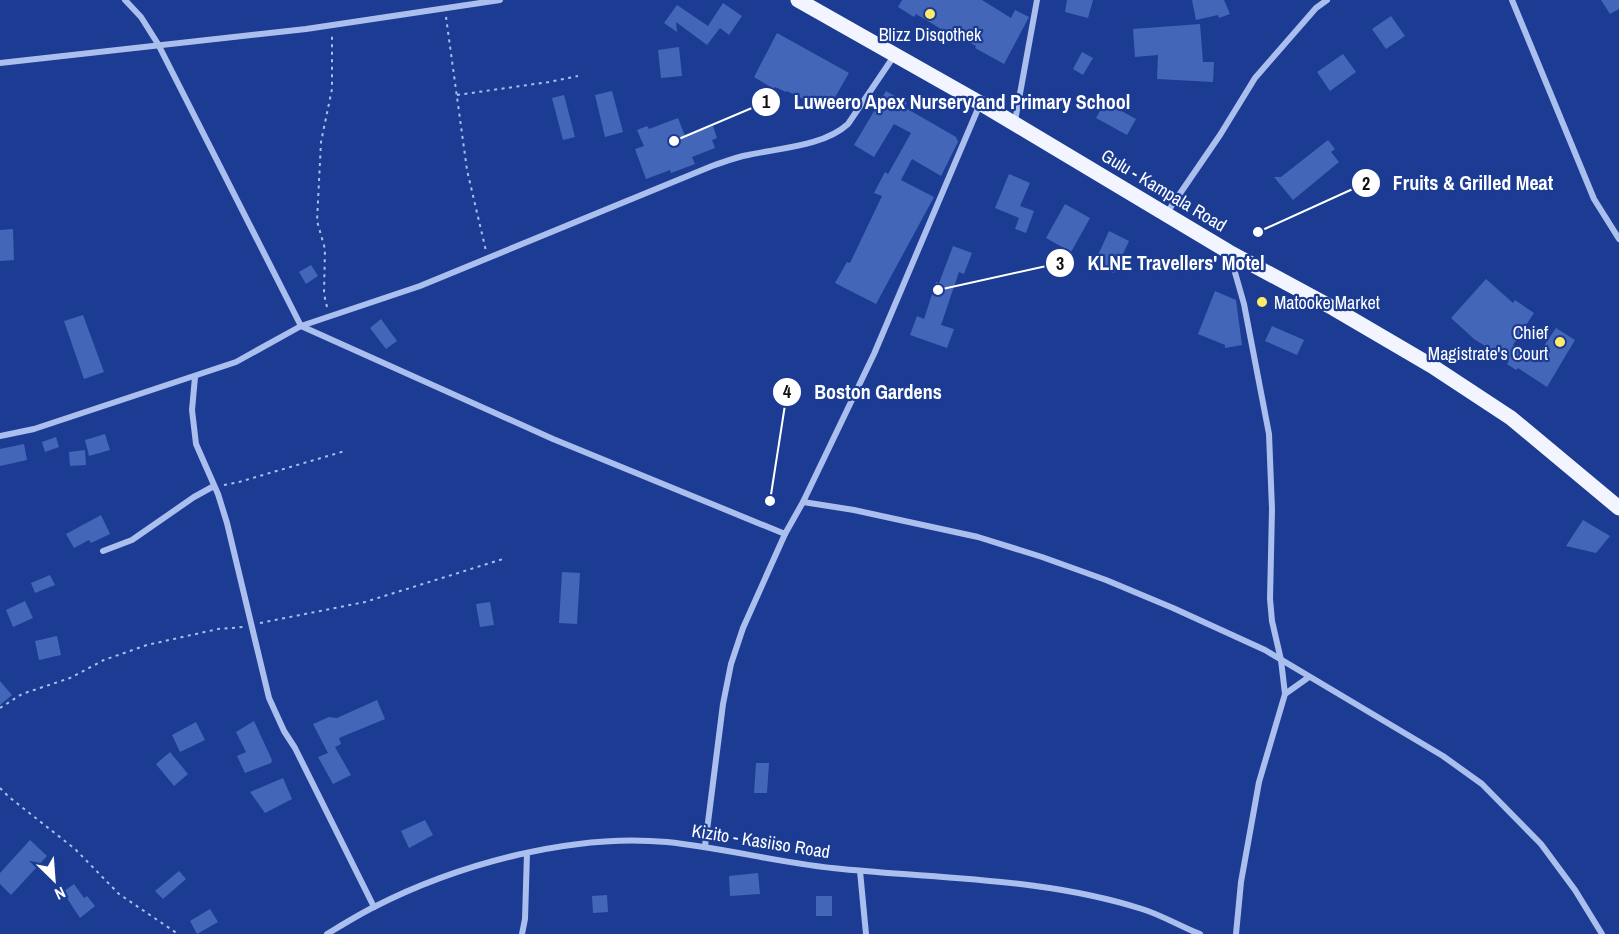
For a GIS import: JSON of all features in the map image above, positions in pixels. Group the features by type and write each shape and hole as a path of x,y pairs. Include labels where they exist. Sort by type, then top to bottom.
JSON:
{"main road":[{"name":"Gulu - Kampala Road","path":"798,0 980,103 1229,252 1333,308 1432,366 1511,418 1619,508"}],"street":[{"path":"125,0 141,17 159,44 301,326 553,439 785,534"},
{"path":"0,63 333,25 500,0"},
{"path":"1014,125 1037,0"},
{"path":"1166,214 1220,135 1255,78 1316,8 1327,0"},
{"path":"1512,0 1594,199 1619,239"},
{"path":"0,436 34,429 236,362 301,326 420,286 712,166 744,156 823,140 838,133 848,124 895,56"},
{"path":"705,846 723,704 731,664 743,628 785,534 803,502 874,354 980,103"},
{"path":"1229,252 1244,304 1269,434 1272,509 1270,599 1285,694 1259,782 1241,882 1236,934"},
{"path":"195,377 192,410 196,444 227,523 269,698 374,907"},
{"path":"103,551 132,540 194,497 214,486"},
{"path":"803,502 854,510 978,537 1042,557 1106,580 1265,650 1443,756 1482,784 1541,844 1575,890 1602,934"},
{"path":"1285,694 1309,677"},
{"name":"Kizito - Kasiiso Road","path":"327,934 374,907 466,870 527,853 576,844 623,840 705,846 812,867 973,879 1074,892 1145,909 1177,926 1200,934"},
{"path":"522,934 525,919 527,853"},
{"path":"860,871 866,934"}],"path":[{"path":"444,8 467,170 488,258"},
{"path":"328,317 324,294 325,249 317,221 321,142 332,89 333,25"},
{"path":"457,95 578,76"},
{"path":"214,486 239,482 345,451"},
{"path":"0,788 75,849 119,894 178,934"}],"building":[{"path":"902,0 982,0 1011,18 1015,10 1029,17 1004,64 952,33 951,35 916,14 914,17 898,7"},
{"path":"1067,0 1093,0 1088,18 1065,12"},
{"path":"1192,0 1224,0 1230,14 1219,18 1218,15 1196,20"},
{"path":"1601,0 1619,0 1619,9 1610,14"},
{"path":"723,3 742,16 729,35 720,28 707,45 676,22 677,32 664,23 677,5 708,26"},
{"path":"1391,16 1405,36 1386,49 1372,29"},
{"path":"1200,24 1203,62 1214,62 1213,82 1157,79 1158,55 1135,57 1133,29"},
{"path":"777,33 849,73 827,111 787,91 775,87 774,89 754,77"},
{"path":"679,47 682,76 661,78 658,50"},
{"path":"1082,52 1093,58 1083,75 1073,69"},
{"path":"1343,54 1356,72 1330,91 1317,72"},
{"path":"612,91 623,132 605,137 595,95"},
{"path":"886,91 907,103 904,107 956,137 958,142 941,176 912,159 901,180 934,197 876,304 835,283 847,262 850,263 882,196 874,193 885,172 888,174 911,133 894,124 874,157 854,145"},
{"path":"564,95 575,137 563,140 552,98"},
{"path":"1105,102 1136,119 1127,135 1096,118"},
{"path":"678,118 685,136 713,126 717,138 712,140 715,148 692,157 695,164 646,179 635,149 644,146 637,130 647,126 649,129"},
{"path":"1328,140 1335,149 1331,152 1339,162 1293,200 1274,177 1281,177"},
{"path":"1009,174 1030,183 1020,206 1034,211 1026,233 1015,229 1019,218 995,208"},
{"path":"1065,204 1090,218 1071,252 1046,238"},
{"path":"13,229 14,260 0,261 0,230"},
{"path":"1109,231 1129,241 1114,273 1094,264"},
{"path":"953,246 972,253 964,274 959,272 941,325 954,329 947,348 910,335 917,316 924,319 936,282 939,283"},
{"path":"311,265 318,276 306,284 299,272"},
{"path":"1486,279 1513,303 1515,300 1534,313 1513,345 1535,359 1556,328 1575,340 1547,387 1518,368 1516,370 1507,364 1509,361 1474,339 1451,318"},
{"path":"1215,291 1236,300 1242,345 1225,348 1225,345 1198,334"},
{"path":"83,315 104,372 84,379 64,321"},
{"path":"381,319 397,341 386,349 370,328"},
{"path":"1272,326 1304,340 1297,355 1265,341"},
{"path":"105,434 110,450 89,456 85,440"},
{"path":"56,437 59,447 45,452 42,442"},
{"path":"24,444 27,460 0,466 0,449"},
{"path":"85,450 86,465 70,466 69,452"},
{"path":"101,515 110,534 91,543 89,540 74,548 66,534"},
{"path":"1583,520 1610,536 1596,553 1566,546"},
{"path":"562,572 580,573 577,624 559,623"},
{"path":"50,575 55,585 35,593 31,583"},
{"path":"25,601 33,618 13,627 6,610"},
{"path":"490,602 494,625 480,627 476,604"},
{"path":"57,636 61,655 39,660 35,641"},
{"path":"0,681 12,695 0,705"},
{"path":"377,700 385,719 339,738 341,744 335,747 351,775 333,784 318,757 328,753 313,724 329,717 337,718"},
{"path":"254,721 272,760 271,763 245,773 237,756 246,752 236,732"},
{"path":"196,722 205,740 180,752 172,735"},
{"path":"170,752 188,774 174,786 156,764"},
{"path":"756,763 769,763 767,793 754,793"},
{"path":"283,778 292,799 265,813 250,792"},
{"path":"425,820 433,835 409,848 401,831"},
{"path":"30,840 47,856 11,895 0,884 0,873"},
{"path":"179,871 186,879 163,899 155,891"},
{"path":"758,873 760,894 730,896 729,876"},
{"path":"74,884 84,898 87,896 95,906 80,918 63,892"},
{"path":"607,895 608,912 593,913 592,896"},
{"path":"816,896 832,896 832,916 816,916"},
{"path":"210,909 218,922 197,934 190,921"}],"place":[{"name":"Blizz Disqothek","path":"930,14"},
{"name":"Luweero Apex Nursery and Primary School","path":"674,141"},
{"name":"Fruits & Grilled Meat","path":"1258,232"},
{"name":"KLNE Travellers' Motel","path":"938,290"},
{"name":"Matooke Market","path":"1262,302"},
{"name":"Chief Magistrate's Court","path":"1560,342"},
{"name":"Boston Gardens","path":"770,501"}]}
